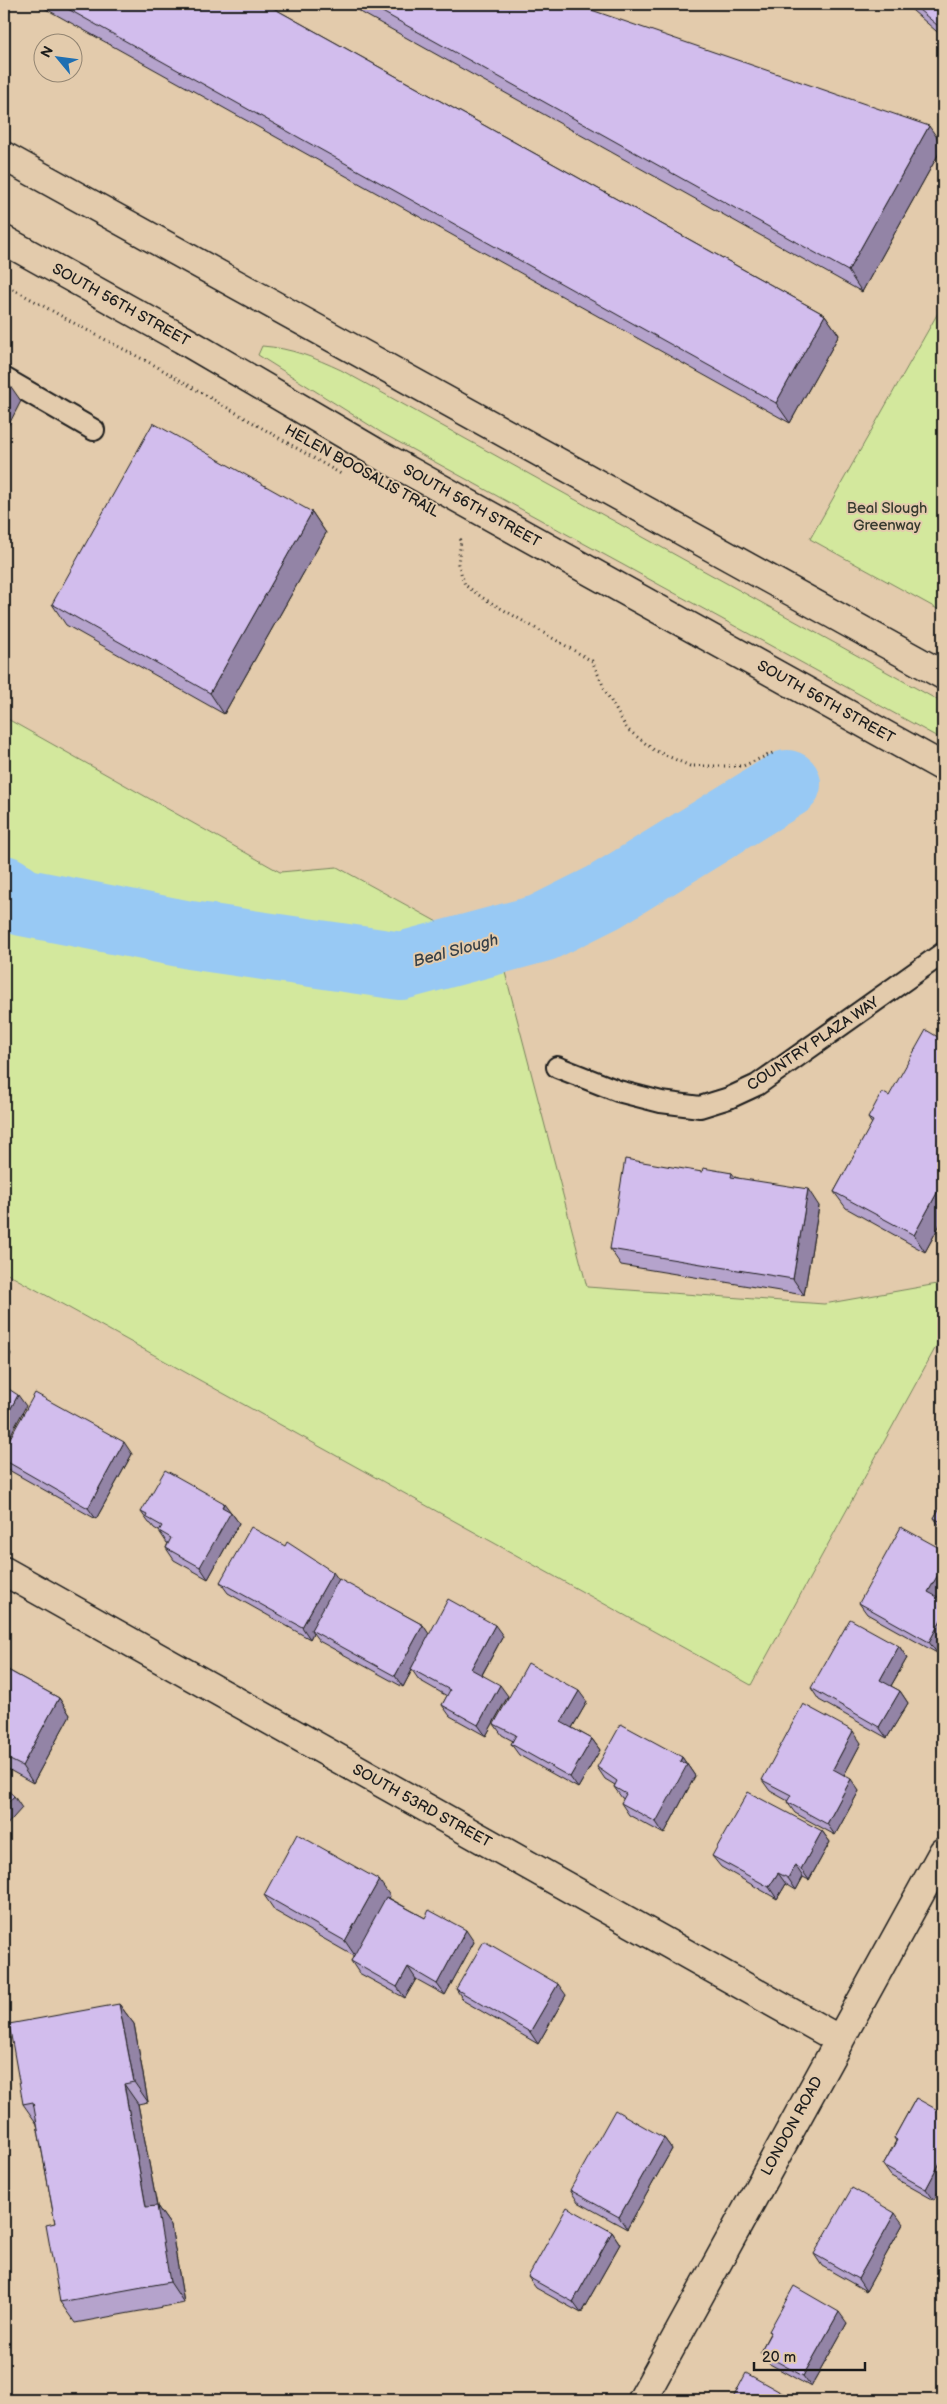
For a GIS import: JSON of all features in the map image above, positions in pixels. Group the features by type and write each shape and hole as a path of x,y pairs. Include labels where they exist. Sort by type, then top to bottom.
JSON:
{"main road":[{"path":"4,156 943,675"},
{"name":"SOUTH 56TH STREET","path":"4,240 182,339 375,452 943,767"},
{"name":"SOUTH 53RD STREET","path":"4,1571 840,2040"},
{"name":"LONDON ROAD","path":"642,2400 943,1852"}],"lane":[{"path":"4,378 94,430"},
{"name":"COUNTRY PLAZA WAY","path":"557,1067 618,1091 661,1102 700,1106 729,1098 757,1085 943,953"}],"path":[{"name":"HELEN BOOSALIS TRAIL","path":"4,284 154,365 345,476"},
{"path":"453,535 462,540 458,564 465,585 483,598 592,661 628,730 654,750 690,766 744,766 775,752"}],"green space":[{"name":"Beal Slough Greenway","path":"943,304 943,612 810,539"},
{"path":"262,346 303,354 341,370 943,703 943,740 382,433 258,355"},
{"path":"4,717 280,872 337,867 501,957 587,1287 824,1304 943,1283 943,1334 751,1685 4,1272"}],"building":[{"path":"59,4 266,4 825,315 776,403"},
{"path":"368,4 574,4 929,126 848,271"},
{"path":"912,4 943,4 943,30"},
{"path":"153,423 312,512 210,693 52,604"},
{"path":"926,1030 943,1040 943,1182 914,1235 834,1192 873,1121 868,1118 882,1092 889,1096"},
{"path":"625,1159 702,1172 703,1168 732,1173 731,1177 808,1189 793,1279 610,1249"},
{"path":"4,1386 18,1395 4,1421"},
{"path":"35,1393 124,1442 88,1508 4,1460 4,1449"},
{"path":"165,1470 224,1503 222,1507 231,1512 200,1567 166,1548 171,1538 159,1531 162,1526 141,1512"},
{"path":"943,1502 943,1523 934,1518"},
{"path":"251,1527 285,1546 287,1542 333,1572 302,1627 220,1582"},
{"path":"901,1527 943,1550 943,1566 928,1592 943,1600 943,1616 929,1642 859,1603"},
{"path":"339,1579 423,1625 395,1676 311,1630"},
{"path":"448,1599 495,1625 471,1669 500,1685 478,1725 442,1705 450,1690 411,1669"},
{"path":"850,1619 899,1646 880,1680 900,1691 879,1727 811,1688"},
{"path":"528,1663 579,1691 561,1722 592,1739 570,1777 511,1744 516,1735 494,1724"},
{"path":"4,1668 59,1698 22,1766 4,1757"},
{"path":"803,1704 853,1731 833,1769 851,1779 827,1824 787,1802 791,1795 762,1780"},
{"path":"621,1724 682,1757 680,1761 687,1765 656,1822 621,1803 626,1794 614,1787 617,1781 597,1767"},
{"path":"4,1787 14,1796 4,1807"},
{"path":"748,1792 822,1831 801,1869 795,1865 788,1878 778,1873 769,1887 712,1856"},
{"path":"297,1834 379,1880 345,1941 264,1895"},
{"path":"386,1897 425,1918 429,1910 466,1930 437,1984 408,1967 397,1987 351,1961"},
{"path":"484,1941 558,1984 530,2032 456,1989"},
{"path":"119,2004 134,2082 124,2084 146,2207 157,2206 170,2282 60,2302 46,2225 55,2223 33,2102 23,2104 9,2024"},
{"path":"943,2059 943,2073 937,2070"},
{"path":"916,2098 943,2113 943,2157 926,2189 883,2165 897,2140 894,2138"},
{"path":"615,2110 664,2138 619,2217 570,2190"},
{"path":"852,2188 895,2213 858,2279 814,2254"},
{"path":"567,2207 612,2232 573,2302 528,2277"},
{"path":"794,2286 839,2312 803,2376 760,2352 771,2332 769,2331"},
{"path":"746,2373 791,2398 790,2400 732,2400"}],"waterway":[{"name":"Beal Slough","path":"4,889 22,902 190,935 401,966 542,928 604,897 787,784"}]}
